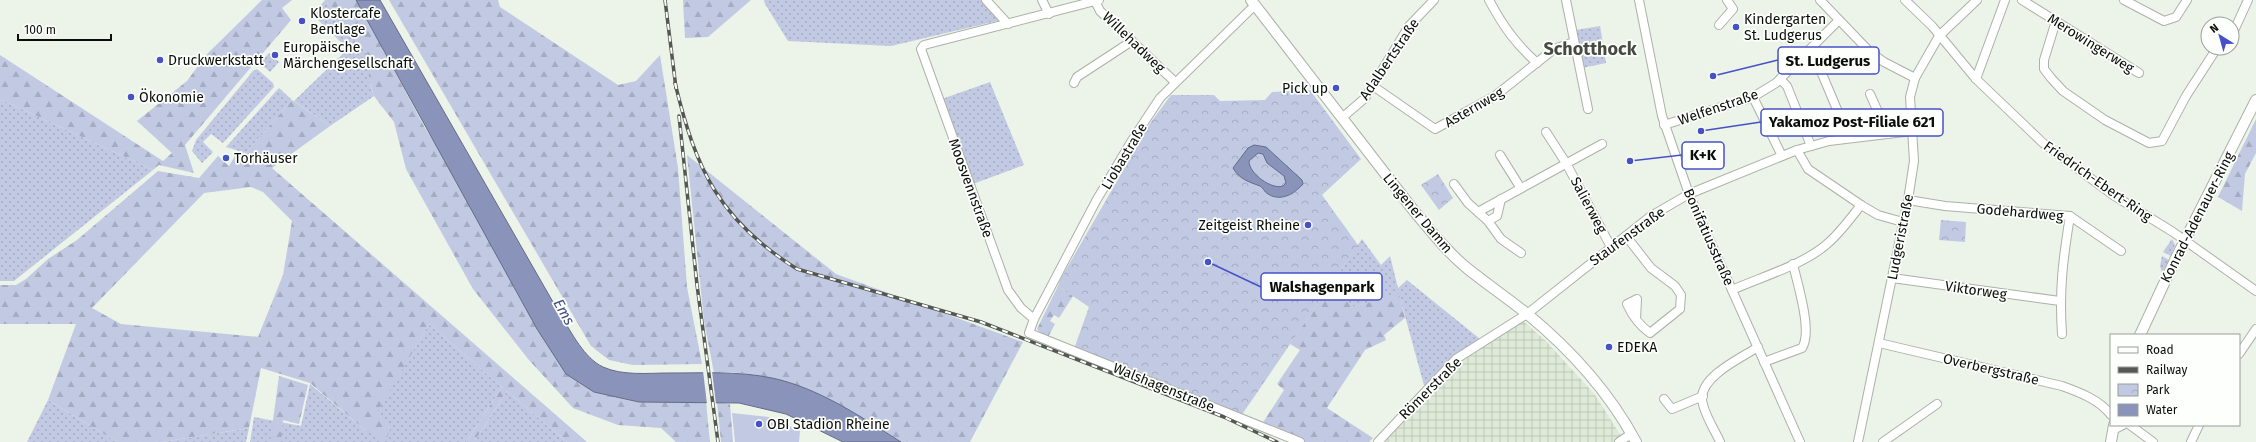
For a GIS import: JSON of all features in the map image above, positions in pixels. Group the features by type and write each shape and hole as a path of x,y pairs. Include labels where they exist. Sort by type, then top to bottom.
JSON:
{"main road":[{"name":"Lingener Damm","path":"1253,2 1441,244 1468,269 1527,314 1576,360 1598,384 1634,438"},
{"name":"Konrad-Adenauer-Ring","path":"2140,334 2185,241 2256,100"},
{"path":"2110,442 2114,428"}],"street":[{"path":"986,0 1008,24 1097,1"},
{"path":"1042,0 1049,14"},
{"name":"Adalbertstraße","path":"1343,117 1356,107 1372,86 1409,26 1434,0"},
{"path":"1489,0 1506,30 1519,46 1537,63"},
{"path":"1566,0 1588,109"},
{"name":"Bonifatiusstraße","path":"1639,0 1653,80 1664,125 1689,194 1800,442"},
{"path":"1719,25 1733,9 1727,0"},
{"path":"1820,0 1869,52 1884,62 1915,78"},
{"name":"Friedrich-Ebert-Ring","path":"1905,0 1939,36 1976,79 2026,128 2077,169 2185,241 2256,291"},
{"name":"Ludgeristraße","path":"1858,442 1908,200 1914,161 1910,97 1915,78 1939,36 1977,0"},
{"path":"1976,79 2005,0"},
{"name":"Merowingerweg","path":"2022,0 2139,74"},
{"path":"2124,0 2164,21 2176,17 2187,0"},
{"path":"2240,18 2248,0"},
{"name":"Willehadweg","path":"1097,1 1100,11 1175,82"},
{"name":"Liobastraße","path":"1029,333 1034,319 1096,201 1131,142 1160,98 1253,2"},
{"name":"Welfenstraße","path":"1664,125 1753,97 1780,79 1839,20"},
{"path":"2056,21 2044,60 2044,69 2063,91 2105,120 2149,143 2162,141 2186,96 2212,56"},
{"name":"Moosvennstraße","path":"1008,24 924,45 921,49 1008,290 1021,308 1034,319"},
{"path":"1074,83 1077,77 1132,41"},
{"name":"Asternweg","path":"1372,86 1435,129 1495,96 1554,49 1574,42"},
{"path":"1803,56 1820,69 1849,138"},
{"path":"1780,79 1787,86 1811,146"},
{"path":"1870,94 1888,134"},
{"path":"1753,97 1782,156"},
{"name":"Staufenstraße","path":"1527,314 1651,216 1689,194 1797,150 1828,141 1912,131"},
{"name":"Salierweg","path":"1546,132 1566,163 1611,247"},
{"name":"Salierweg","path":"1478,212 1520,187 1602,144"},
{"path":"1797,150 1808,169 1861,205 1878,214 1903,222"},
{"path":"1500,155 1520,187"},
{"path":"1454,184 1468,203 1488,221 1501,239 1521,253"},
{"path":"1488,221 1497,216 1501,199"},
{"name":"Godehardweg","path":"1908,200 1943,205 2070,216 2121,251"},
{"path":"1732,290 1793,264 1825,246 1839,233 1861,205"},
{"path":"2062,334 2060,301 2061,268 2070,216"},
{"path":"1626,236 1651,268 1675,286 1681,295 1680,309 1650,333 1643,328 1636,319"},
{"path":"1764,362 1802,348 1805,342 1802,306 1793,264"},
{"name":"Viktorweg","path":"1892,278 2060,301"},
{"name":"Römerstraße","path":"1378,442 1456,359 1527,314"},
{"path":"2240,353 2256,329"},
{"name":"Walshagenstraße","path":"1029,333 1300,442"},
{"name":"Overbergstraße","path":"1879,343 2062,386 2078,391 2101,404 2110,414"},
{"path":"1720,442 1704,406 1704,387 1711,378 1758,347"},
{"path":"1664,398 1672,409 1703,396"},
{"path":"1883,442 1937,404"},
{"name":"Overbergstraße","path":"2101,404 2110,404"},
{"path":"2131,426 2153,442"},
{"path":"2191,442 2199,426"},
{"path":"1619,442 1634,438"}],"shaded area":[{"path":"1522,320 1546,341 1595,395 1625,442 1383,442 1457,360"}],"green space":[{"path":"262,0 292,0 282,8 291,20 185,145 194,173 159,165 153,170 0,99 0,55 163,161 172,153 137,121 187,81 207,54"},
{"path":"325,0 373,61 369,78 374,96 330,126 294,101 348,49 313,15"},
{"path":"325,0 356,0 425,128 594,392 639,402 706,402 710,442 676,442 661,428 618,425 573,408 529,360 473,289 406,169 394,122 374,96 369,80 369,70 373,61"},
{"path":"389,0 498,0 500,7 618,85 636,81 660,55 678,168 687,287 702,364 633,365 609,360 591,346"},
{"path":"683,0 751,0 708,37 685,38"},
{"path":"764,0 982,0 1001,20 891,46 788,41"},
{"path":"1600,26 1606,63 1582,68 1576,30"},
{"path":"269,53 279,62 270,72 260,63"},
{"path":"257,69 273,83 274,87 223,143 211,134 203,142 213,152 202,163 192,151 196,140 253,71"},
{"path":"990,82 1024,165 973,184 942,99"},
{"path":"279,88 292,100 246,153 226,147"},
{"path":"1310,90 1361,159 1322,195 1358,245 1241,416 1074,349 1089,307 1058,286 1060,280 1151,122 1171,95 1214,95 1220,101 1265,100 1272,92"},
{"path":"0,99 153,170 14,281 0,281"},
{"path":"292,100 330,126 272,168 587,442 567,442 507,391 474,442 466,442 502,387 429,324 378,411 390,430 386,441 366,431 310,383 261,368 249,428 162,442 117,442 48,400 76,324 0,324 0,285 16,285 26,279 48,259 77,240 158,171 199,178 218,156 229,166 238,151 246,153","holes":["251,187 263,192 292,221 283,275 258,337 121,324 92,308 204,193"]},
{"path":"2256,119 2256,153 2245,174 2242,211 2218,197"},
{"path":"687,155 836,274 1023,342 970,442 901,442 847,409 773,378 732,372 714,373 704,321"},
{"path":"1438,174 1453,198 1439,210 1421,185"},
{"path":"1941,220 1966,222 1965,242 1939,240"},
{"path":"1362,239 1381,265 1390,256 1398,288 1407,280 1480,339 1462,350 1425,389 1399,294 1354,307 1329,287"},
{"path":"2172,239 2175,245 2171,256 2163,252"},
{"path":"2162,256 2169,260 2162,273 2160,266"},
{"path":"1058,286 1073,296 1059,318 1054,315 1050,321 1055,324 1047,339 1037,329"},
{"path":"1329,287 1354,307 1399,293 1405,318 1384,335 1386,340 1365,350 1327,408 1373,438 1369,442 1305,442 1262,424 1284,390 1277,384 1300,350 1290,344"},
{"path":"429,324 502,387 466,442 250,442 254,417 301,426 310,384 366,431 390,430 377,411"},
{"path":"279,376 308,385 299,424 283,420 281,442 270,442"},
{"path":"507,391 567,442 474,442"},
{"path":"48,400 117,442 27,442"},
{"path":"717,402 730,404 733,442 721,442"},
{"name":"OBI Stadion Rheine","path":"732,413 769,417 800,431 799,442 735,442"},
{"path":"249,428 246,442 162,442"}],"water":[{"path":"356,0 380,0 561,316 584,351 596,363 611,370 627,373 721,373 746,374 772,378 823,396 855,413 901,442 843,442 786,414 739,403 639,402 594,392 566,374 537,329"},
{"path":"1254,145 1266,147 1302,180 1303,184 1291,194 1278,197 1268,194 1261,187 1241,177 1233,168 1248,148","holes":["1258,153 1263,154 1267,163 1284,176 1286,183 1283,186 1273,186 1262,180 1253,171 1249,161"]}],"pier":[{"path":"703,371 712,371 716,404 707,404"}],"railway":[{"path":"665,0 676,88"},
{"path":"675,83 692,142 702,167 715,190 730,212 748,232 770,251 797,269 981,322 1224,417 1277,442"},
{"path":"679,116 697,285 718,442"}],"place":[{"name":"Klostercafe Bentlage","path":"302,21"},
{"name":"Kindergarten St. Ludgerus","path":"1736,27"},
{"name":"Europäische Märchengesellschaft","path":"275,55"},
{"name":"Druckwerkstatt","path":"160,60"},
{"name":"St. Ludgerus","path":"1713,76"},
{"name":"Pick up","path":"1336,88"},
{"name":"Ökonomie","path":"131,97"},
{"name":"Yakamoz Post-Filiale 621","path":"1701,131"},
{"name":"Torhäuser","path":"226,158"},
{"name":"K+K","path":"1630,161"},
{"name":"Zeitgeist Rheine","path":"1308,225"},
{"name":"Walshagenpark","path":"1208,262"},
{"name":"EDEKA","path":"1609,347"},
{"name":"OBI Stadion Rheine","path":"759,424"}],"district":[{"name":"Schotthock","path":"1590,49"}],"water label":[{"name":"Ems","path":"564,312"}]}
